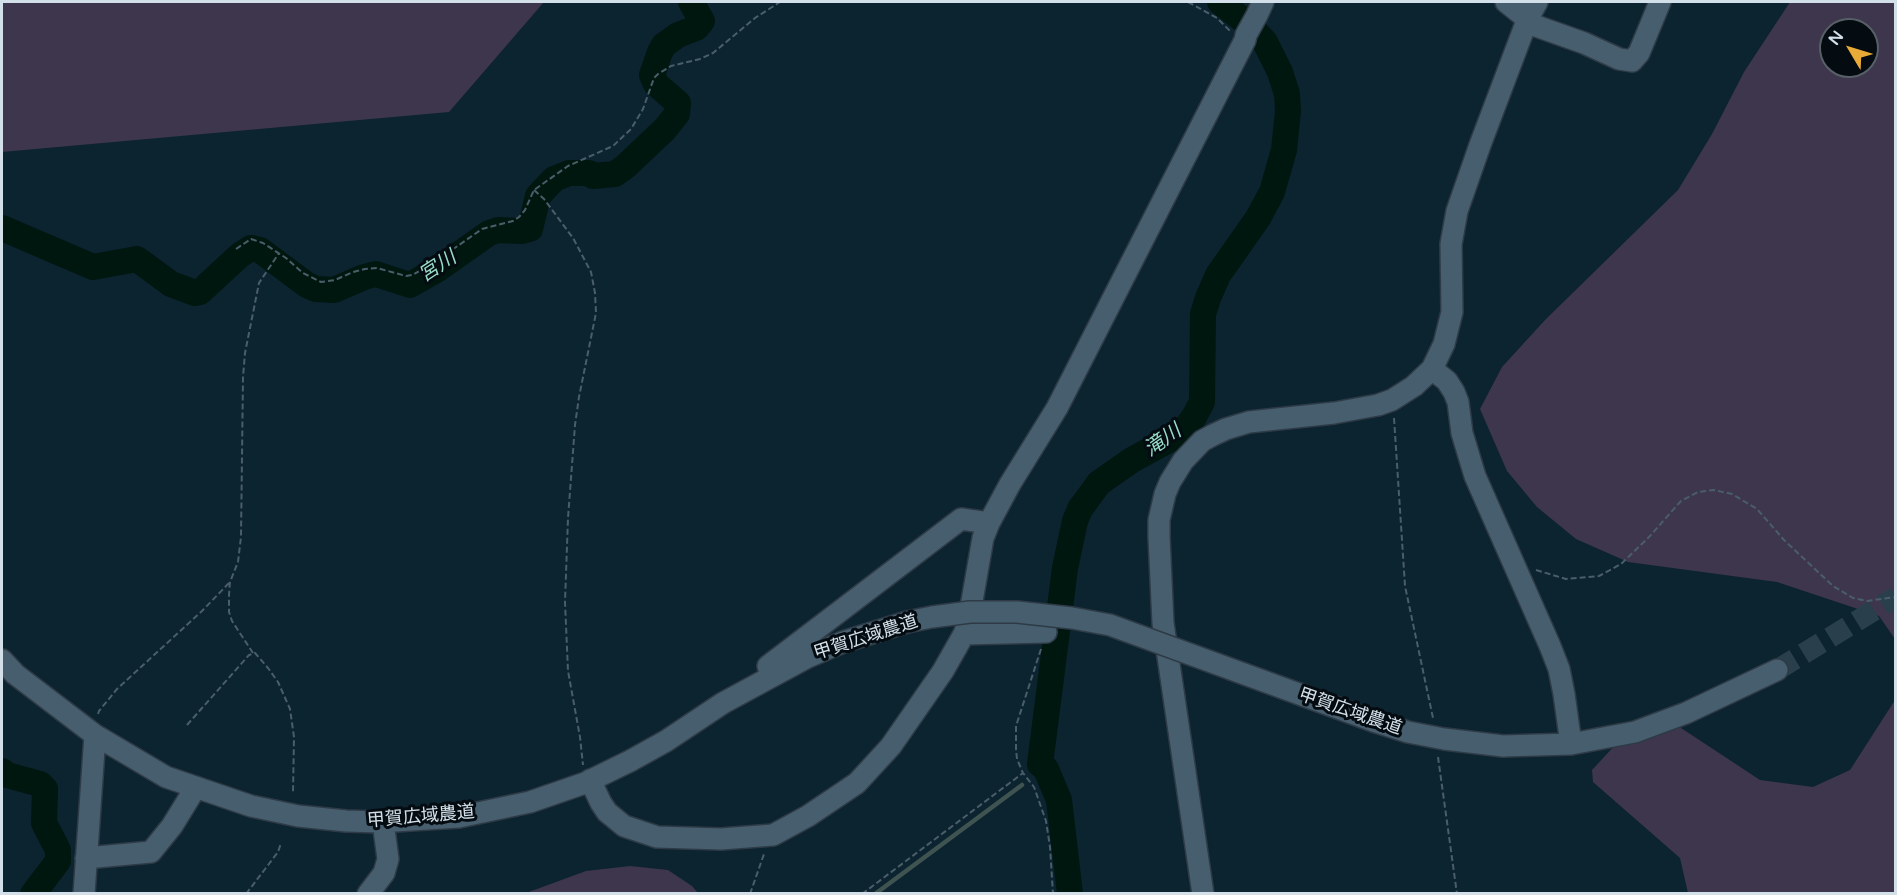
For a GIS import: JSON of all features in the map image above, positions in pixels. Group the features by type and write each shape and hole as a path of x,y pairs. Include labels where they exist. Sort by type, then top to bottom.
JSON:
{"street":[{"path":"1506,2 1533,10"},
{"path":"1533,10 1536,26 1584,43 1619,59 1632,61 1639,53 1660,2"},
{"path":"1203,894 1163,624 1159,520 1165,494 1176,471 1192,451 1202,441 1226,429 1249,422 1363,408 1392,400 1414,386 1432,369 1444,344 1452,312 1451,244 1457,211 1480,145 1533,10"},
{"path":"588,781 607,812 624,826 657,837 721,839 773,834 808,816 857,783 891,746 943,671 964,634 968,624 983,537 989,523 1057,408 1256,16"},
{"path":"1432,369 1447,381 1454,392 1472,468 1550,646 1564,694 1571,744"},
{"path":"723,703 961,519 989,523"},
{"name":"甲賀広域農道","path":"2,660 15,674 95,735 166,777 251,806 298,816 346,822 459,817 530,802 588,781 630,761 666,741 723,703 817,653 843,642 907,622 970,612 1046,614 1101,623 1408,732 1503,746 1571,744 1635,732 1686,713 1778,670"},
{"path":"964,634 1046,632"},
{"path":"84,894 95,735"},
{"path":"86,858 151,852 172,826 196,787"},
{"path":"368,894 384,873 388,859 383,822"}],"path":[{"path":"236,249 251,239 264,243 303,273 321,282 335,280 365,269 377,268 406,276 412,275 429,266 482,229 513,221 519,217 525,210 534,190 568,166 613,146 631,129 643,109 654,78 658,74 671,66 700,59 713,53 755,18 780,2"},
{"path":"1188,2 1216,18 1231,32 1256,16"},
{"path":"534,190 544,199 573,238 593,279 596,293 596,313 575,425 565,602 568,670 588,781"},
{"path":"279,253 257,288 245,353 241,537 238,562 230,582 229,602 232,621 253,653 278,682 290,709 294,737 293,793"},
{"path":"1392,400 1405,586 1434,726"},
{"path":"1513,562 1566,579 1599,576 1621,564 1681,501 1698,492 1714,490 1732,494 1757,509 1784,540 1833,586 1853,598 1867,602 1896,597"},
{"path":"95,735 99,711 117,689 202,611 230,582"},
{"path":"1046,632 1016,726 1017,759 1023,773 1034,787 1046,821 1053,894"},
{"path":"187,725 253,653"},
{"path":"1437,748 1457,894"},
{"path":"862,894 1023,773"},
{"path":"750,894 758,866 773,834"},
{"path":"246,894 278,852 281,843"}],"shaded area":[{"path":"2,2 544,2 449,112 2,152"},
{"path":"1790,2 1895,2 1895,639 1879,616 1777,582 1628,562 1576,539 1537,507 1507,471 1480,409 1502,367 1545,320 1678,190 1712,134 1744,72"},
{"path":"1895,700 1895,893 1688,893 1680,858 1593,782 1592,770 1630,729 1675,724 1760,780 1813,787 1850,770"},
{"path":"630,866 668,870 692,886 698,893 526,893 586,871"}],"waterway":[{"name":"宮川","path":"2,228 93,267 137,259 171,284 195,293 200,292 240,255 251,248 260,250 307,285 316,289 334,290 376,274 410,285 438,269 489,233 498,230 530,229 538,196 554,179 569,173 589,173 593,176 615,174 665,129 677,114 678,103 656,84 652,75 664,45 678,35 696,28 702,21 691,2"},
{"name":"滝川","path":"1070,894 1059,800 1046,769 1040,764 1065,568 1075,521 1080,509 1099,483 1132,460 1174,437 1186,428 1194,417 1202,402 1203,314 1208,298 1218,275 1258,218 1272,192 1284,150 1288,111 1287,94 1280,72 1265,42 1247,23 1220,2"},
{"name":"宮川","path":"2,771 7,775 40,784 45,789 44,823 58,850 58,861 33,894"},
{"path":"875,894 1022,785"}],"tunnel":[{"path":"1777,670 1896,597"}]}
